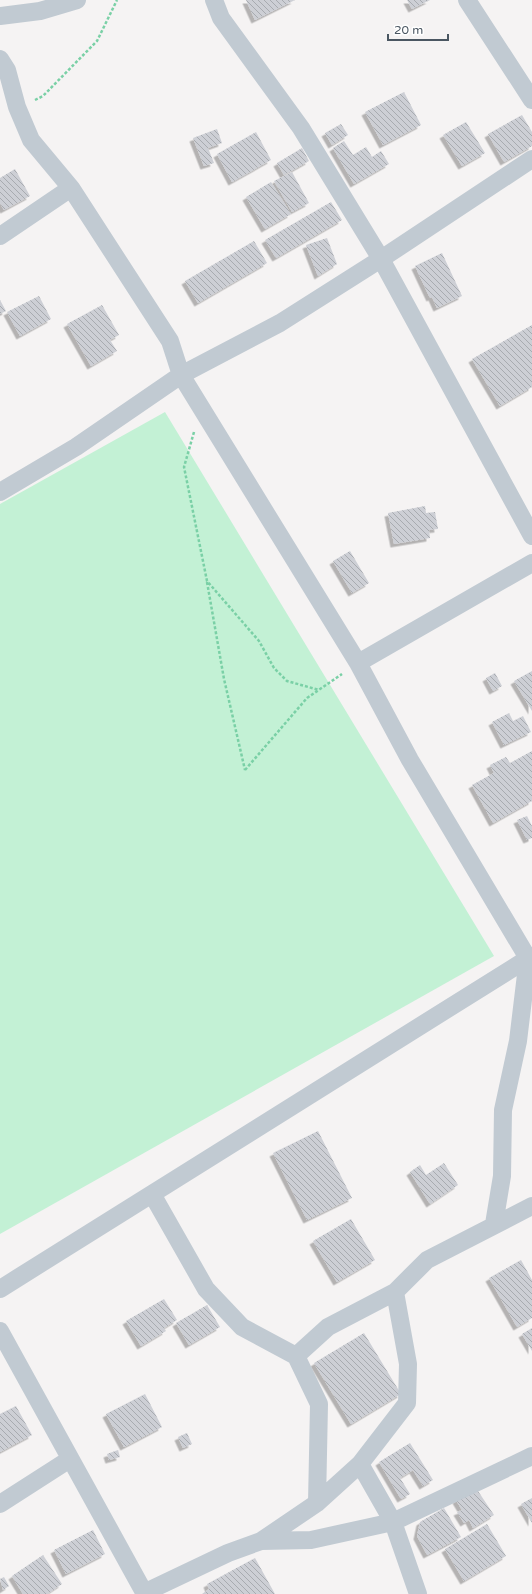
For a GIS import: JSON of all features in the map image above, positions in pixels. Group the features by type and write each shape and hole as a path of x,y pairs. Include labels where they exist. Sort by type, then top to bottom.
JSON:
{"street":[{"path":"0,16 40,11 77,0"},
{"path":"214,0 221,18 301,128 381,259 532,536"},
{"path":"467,0 532,100"},
{"path":"0,59 7,70 17,107 31,140 72,188 170,341 181,375 358,663 410,760 531,960 518,1041 503,1110 502,1176 494,1224"},
{"path":"0,492 76,447 181,375 280,322 381,259 532,158"},
{"path":"0,236 72,188"},
{"path":"358,663 532,563"},
{"path":"0,1288 531,960"},
{"path":"152,1194 206,1289 242,1327 296,1356 319,1404 317,1503"},
{"path":"296,1356 328,1327 395,1292 427,1260 494,1224 532,1206"},
{"path":"0,1331 144,1593 228,1553 261,1541 317,1503 360,1464 407,1403 408,1364 395,1292"},
{"path":"261,1541 311,1540 393,1522 532,1456"},
{"path":"0,1504 70,1459"},
{"path":"360,1464 393,1522 418,1594"}],"path":[{"path":"17,107 43,96 97,41 117,0"},
{"path":"200,406 184,467 207,581 224,679 245,770 307,698 358,663"},
{"path":"207,581 258,640 274,668 288,681 319,690"}],"green space":[{"path":"165,412 494,956 0,1234 0,504"}],"building":[{"path":"246,0 295,0 255,20"},
{"path":"407,0 430,0 412,9"},
{"path":"404,92 421,125 383,145 365,112"},
{"path":"522,115 532,132 532,146 504,162 488,134"},
{"path":"466,122 485,153 462,166 443,135"},
{"path":"341,124 348,135 332,145 325,133"},
{"path":"217,129 222,143 208,148 214,163 204,166 193,138"},
{"path":"256,132 271,160 232,182 217,154"},
{"path":"344,141 353,155 366,147 372,157 381,151 389,164 354,184 333,148"},
{"path":"302,148 309,161 284,175 277,163"},
{"path":"15,169 30,196 4,210 0,203 0,178"},
{"path":"292,172 309,203 292,212 274,181"},
{"path":"271,182 291,214 265,229 246,197"},
{"path":"331,202 342,220 276,258 265,240"},
{"path":"327,238 337,264 318,276 306,245"},
{"path":"254,241 267,263 198,303 185,281"},
{"path":"442,253 462,296 437,308 432,297 430,298 415,266"},
{"path":"39,296 51,319 20,336 7,312"},
{"path":"0,300 6,311 0,314"},
{"path":"102,305 119,335 110,340 117,351 91,366 67,324"},
{"path":"532,325 532,387 500,406 472,359"},
{"path":"425,506 426,513 435,512 438,529 429,530 430,538 394,544 388,513"},
{"path":"350,551 369,583 352,593 333,561"},
{"path":"532,671 532,711 514,681"},
{"path":"495,673 502,686 493,691 486,678"},
{"path":"509,713 513,721 523,716 531,732 504,745 492,722"},
{"path":"532,751 532,801 493,823 472,785 494,773 490,765 506,757 510,763"},
{"path":"527,816 532,826 532,838 527,840 517,820"},
{"path":"318,1131 352,1198 307,1220 273,1153"},
{"path":"444,1163 458,1185 430,1204 410,1172 420,1165 426,1175"},
{"path":"351,1219 375,1260 337,1282 313,1241"},
{"path":"521,1260 532,1280 532,1318 517,1327 489,1278"},
{"path":"164,1299 177,1320 164,1328 166,1331 141,1346 126,1321"},
{"path":"207,1305 220,1327 189,1345 176,1323"},
{"path":"532,1328 532,1351 522,1334"},
{"path":"364,1333 401,1394 351,1424 314,1363"},
{"path":"145,1394 162,1427 124,1447 106,1414"},
{"path":"16,1406 32,1435 0,1452 0,1414"},
{"path":"187,1433 192,1444 183,1448 178,1437"},
{"path":"410,1443 433,1480 423,1486 413,1470 400,1478 410,1494 401,1499 379,1462"},
{"path":"118,1450 120,1457 109,1460 107,1454"},
{"path":"476,1488 494,1515 473,1528 469,1520 464,1523 457,1512 462,1510 456,1500"},
{"path":"532,1498 532,1523 521,1504"},
{"path":"444,1508 461,1537 427,1555 417,1536 420,1522"},
{"path":"487,1524 506,1556 464,1581 445,1549"},
{"path":"93,1530 105,1554 66,1574 54,1550"},
{"path":"43,1555 62,1584 47,1594 23,1594 12,1576"},
{"path":"255,1558 275,1594 202,1594 209,1589 207,1584"},
{"path":"4,1577 9,1586 3,1590 0,1579"}]}
